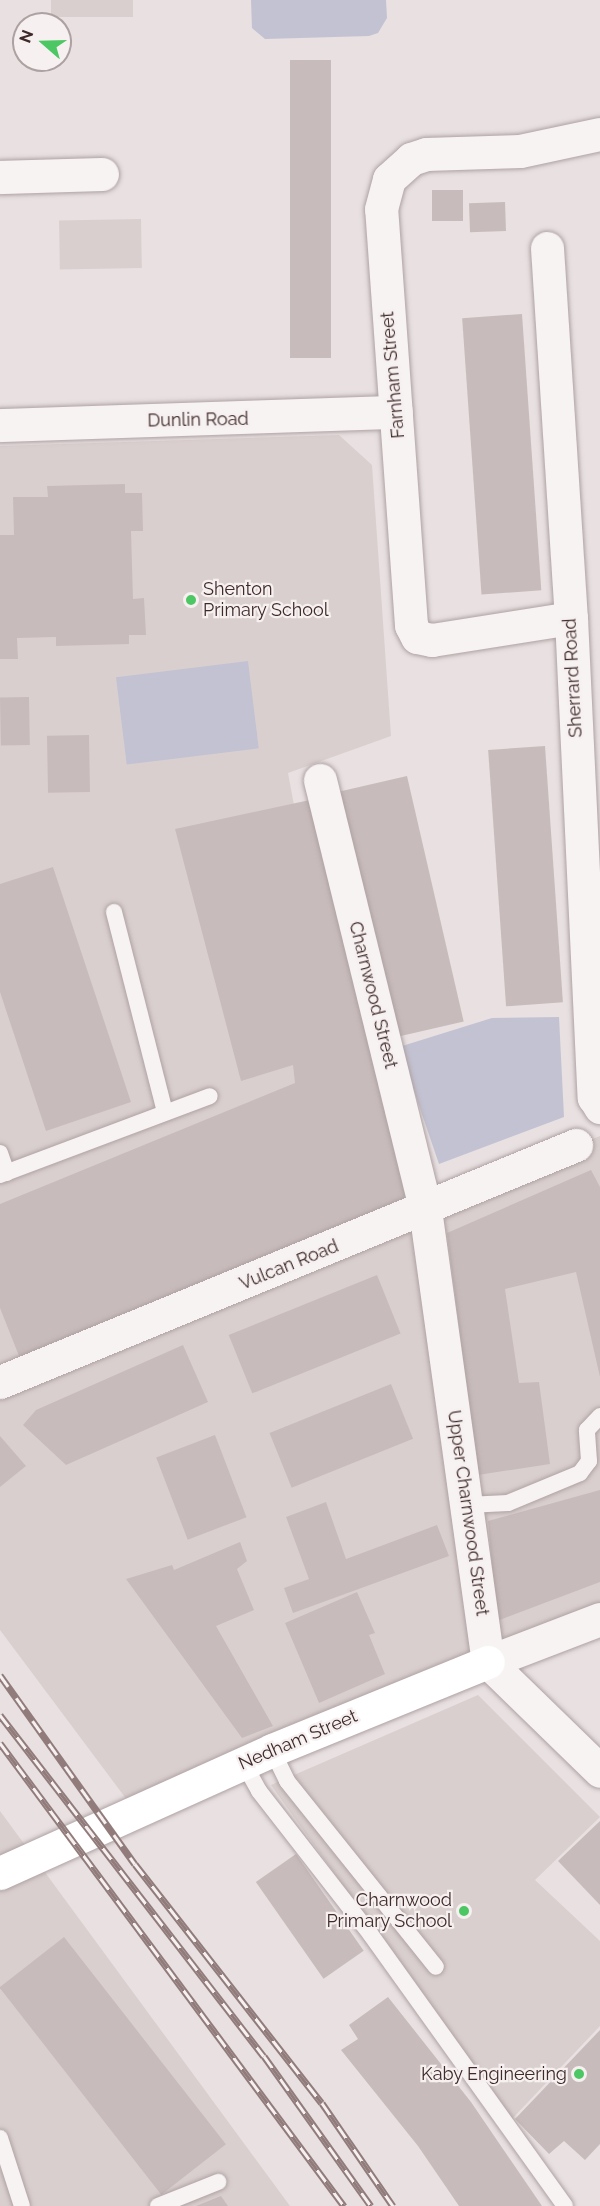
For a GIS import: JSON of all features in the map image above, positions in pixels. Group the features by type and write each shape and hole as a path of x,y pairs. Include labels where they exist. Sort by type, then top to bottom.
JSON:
{"street":[{"name":"Farnham Street","path":"571,618 432,640 417,637 411,625 381,209 389,179 411,159 426,154 520,150 600,134"},
{"path":"0,177 102,174"},
{"name":"Sherrard Road","path":"547,248 571,618 594,1097 600,1107"},
{"name":"Dunlin Road","path":"0,425 396,412"},
{"name":"Charnwood Street","path":"320,780 425,1209"},
{"name":"Vulcan Road","path":"0,1382 576,1145"},
{"name":"Upper Charnwood Street","path":"425,1209 488,1662"},
{"name":"Nedham Street","path":"0,1873 257,1756 600,1619"},
{"path":"488,1662 600,1771"}],"lane":[{"path":"114,912 165,1112"},
{"path":"0,1153 3,1174 210,1096"},
{"path":"467,1505 508,1503 580,1473 589,1461 587,1430 600,1416"},
{"path":"257,1756 287,1781 436,1966"},
{"path":"257,1756 259,1791 371,1935 565,2206"},
{"path":"0,2138 22,2206"},
{"path":"158,2206 218,2182"}],"shaded area":[{"path":"51,0 133,0 133,17 72,17 72,12 51,12"},
{"path":"251,0 386,0 387,18 378,33 369,36 265,39 252,28"},
{"path":"141,219 142,268 60,269 59,220"},
{"path":"339,435 372,465 391,736 288,773 364,1182 0,1367 0,446"},
{"path":"248,661 259,748 127,765 116,677"},
{"path":"559,1017 564,1117 439,1164 399,1047 492,1018"},
{"path":"600,1136 600,1619 136,1812 0,1630 0,1382"},
{"name":"Charnwood Primary School","path":"478,1695 600,1817 535,1880 600,1941 600,2026 511,2120 271,1785"},
{"path":"0,1811 33,1856 290,2206 0,2206"}],"building":[{"path":"290,60 331,60 331,358 290,358"},
{"path":"432,190 463,190 463,221 432,221"},
{"path":"505,202 506,231 470,232 469,203"},
{"path":"522,314 541,590 481,595 462,318"},
{"path":"125,484 125,493 142,493 143,531 131,531 133,599 144,598 146,635 129,635 129,644 56,646 56,637 17,638 18,659 0,659 0,535 14,535 13,497 48,497 47,486"},
{"path":"29,697 30,745 1,745 0,698"},
{"path":"89,735 90,792 48,793 47,736"},
{"path":"545,746 563,1002 506,1006 488,750"},
{"path":"407,776 464,1022 396,1037 340,792"},
{"path":"310,800 408,1200 21,1361 0,1308 0,1204 295,1083 293,1065 241,1081 175,829"},
{"path":"53,867 131,1102 46,1131 0,992 0,884"},
{"path":"591,1170 600,1187 600,1377 576,1272 505,1289 519,1383 539,1382 550,1464 478,1475 447,1233"},
{"path":"377,1275 401,1333 252,1393 229,1335"},
{"path":"183,1345 208,1402 66,1465 23,1425 36,1410"},
{"path":"391,1384 413,1439 292,1488 270,1433"},
{"path":"215,1435 247,1517 188,1540 156,1458"},
{"path":"0,1436 26,1466 0,1487"},
{"path":"600,1490 600,1582 497,1621 488,1521"},
{"path":"326,1502 346,1559 437,1525 449,1556 293,1613 284,1588 309,1579 286,1517"},
{"path":"240,1542 247,1561 237,1569 254,1610 216,1626 273,1726 242,1738 126,1579 172,1565 174,1570"},
{"path":"357,1592 375,1633 369,1635 385,1674 319,1703 285,1623"},
{"path":"600,1821 600,1905 558,1861"},
{"path":"296,1854 364,1951 324,1979 256,1882"},
{"path":"64,1937 226,2144 161,2195 0,1988"},
{"path":"388,1997 471,2102 542,2206 459,2206 418,2146 341,2050 358,2039 349,2025"},
{"name":"Kaby Engineering","path":"600,2030 600,2144 585,2160 564,2141 549,2154 515,2119"},
{"path":"221,2196 228,2206 196,2206"}],"railway":[{"path":"0,1675 135,1864 322,2103 393,2206"},
{"path":"0,1715 264,2056 371,2206"},
{"path":"0,1743 344,2206"}],"place":[{"name":"Shenton Primary School","path":"191,600"},
{"name":"Charnwood Primary School","path":"464,1911"},
{"name":"Kaby Engineering","path":"579,2074"}]}
